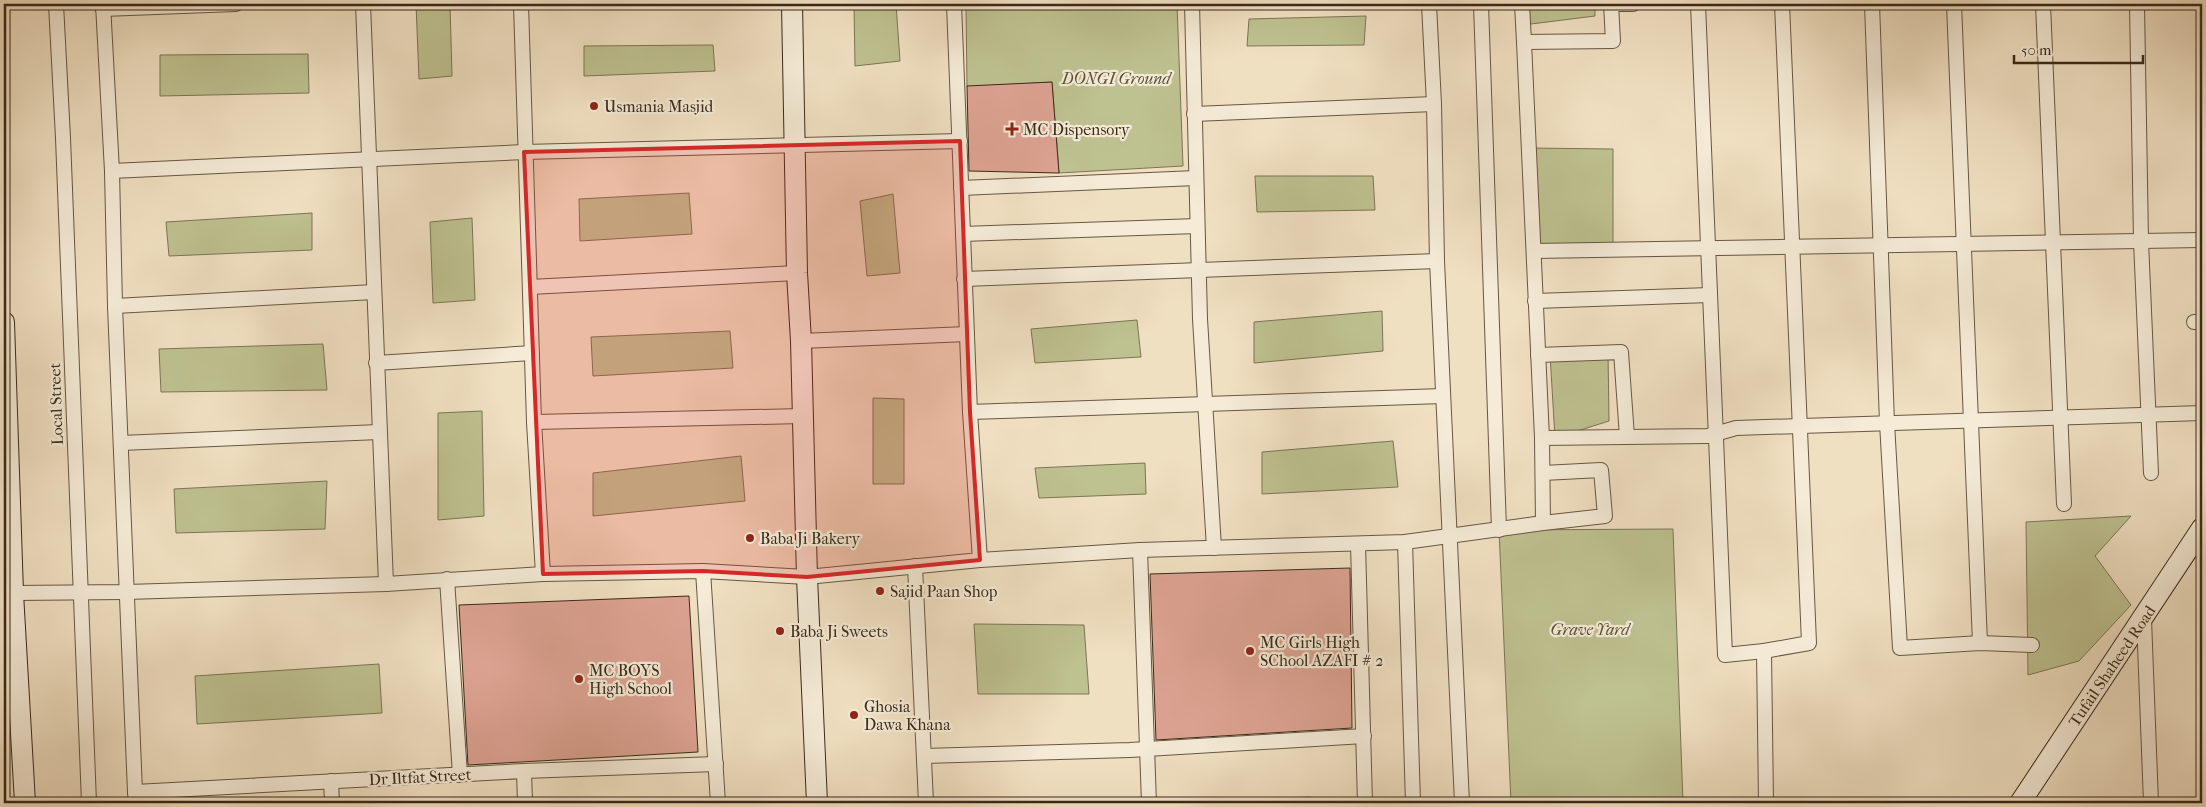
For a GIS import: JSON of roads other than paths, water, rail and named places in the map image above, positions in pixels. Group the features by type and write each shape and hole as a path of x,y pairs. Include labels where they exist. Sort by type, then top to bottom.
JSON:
{"street":[{"name":"Local Street","path":"56,4 89,803"},
{"path":"136,797 120,443 112,170 103,6 236,4"},
{"path":"364,4 376,363 386,584"},
{"path":"520,4 534,422 543,574"},
{"path":"792,4 796,273 801,342 807,577 817,803"},
{"path":"954,4 970,412 980,560"},
{"path":"1192,4 1198,270 1214,548"},
{"path":"1429,4 1434,104 1437,261 1462,803"},
{"path":"1481,4 1499,530"},
{"path":"1522,4 1542,438 1543,523"},
{"path":"1524,42 1612,42 1611,4 1633,4"},
{"path":"1698,4 1725,655 1764,651 1809,643 1782,4"},
{"path":"1872,4 1887,423 1900,648 1980,643 2032,645"},
{"path":"1954,4 1980,643"},
{"path":"2043,4 2064,504"},
{"path":"2137,4 2141,241 2151,473"},
{"path":"1194,114 1434,104"},
{"path":"112,170 524,152 960,141"},
{"path":"961,188 1196,178"},
{"path":"963,234 1197,226"},
{"path":"1534,251 2202,240"},
{"path":"964,279 1437,261"},
{"path":"530,287 796,273"},
{"path":"115,306 374,292"},
{"path":"1535,300 1710,296"},
{"path":"4,322 13,593 25,803"},
{"path":"801,342 967,334"},
{"path":"1538,354 1622,352 1627,437"},
{"path":"376,363 532,353"},
{"path":"970,412 1443,396"},
{"path":"1542,438 1708,436 1736,428 2202,413"},
{"path":"534,422 802,416"},
{"path":"120,443 379,432"},
{"path":"13,593 127,592 386,584 543,574 703,571 807,577 980,560 1140,550 1405,542 1605,516 1601,470 1543,473"},
{"name":"Tufail Shaheed Road","path":"2020,803 2202,530"},
{"path":"1405,542 1413,803"},
{"path":"1358,544 1365,803"},
{"path":"1140,550 1149,803"},
{"path":"915,566 926,803"},
{"path":"703,571 718,803"},
{"path":"448,579 460,775"},
{"path":"2144,619 2151,803"},
{"path":"1764,651 1766,803"},
{"path":"924,756 1147,749 1364,736"},
{"name":"Dr Iltfat Street","path":"136,797 331,782 524,771 716,764"},
{"path":"524,771 525,803"},
{"path":"331,782 332,803"}],"place":[{"name":"Usmania Masjid","path":"594,106"},
{"name":"MC Dispensory","path":"1012,129"},
{"name":"Baba Ji Bakery","path":"750,538"},
{"name":"Sajid Paan Shop","path":"880,591"},
{"name":"Baba Ji Sweets","path":"780,631"},
{"name":"MC Girls High SChool AZAFI # 2","path":"1250,651"},
{"name":"MC BOYS High School","path":"579,679"},
{"name":"Ghosia Dawa Khana","path":"854,715"}],"park label":[{"name":"DONGI Ground","path":"1116,78"},
{"name":"Grave Yard","path":"1590,629"}]}
